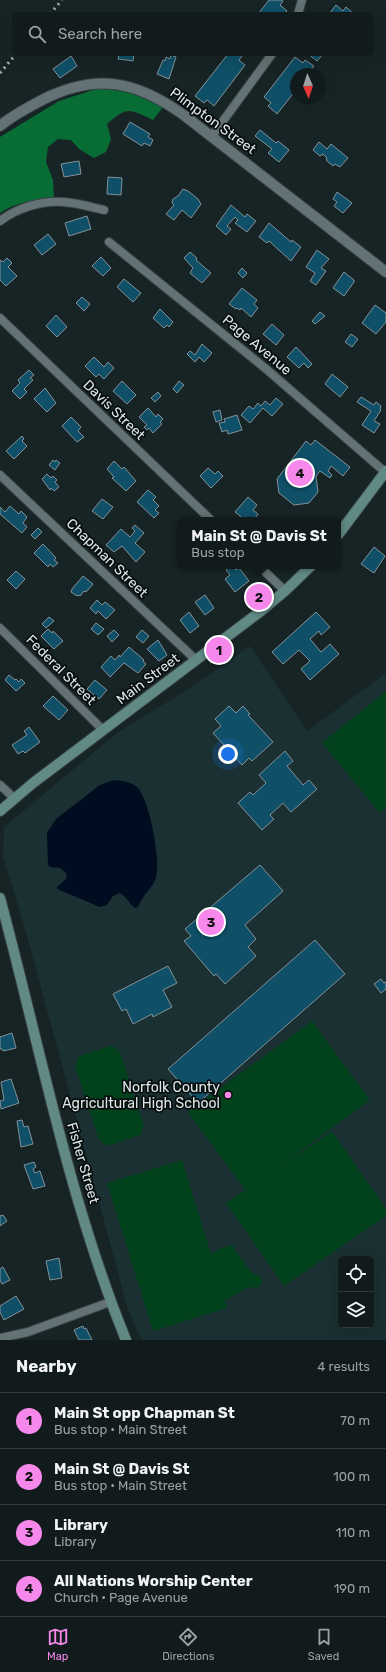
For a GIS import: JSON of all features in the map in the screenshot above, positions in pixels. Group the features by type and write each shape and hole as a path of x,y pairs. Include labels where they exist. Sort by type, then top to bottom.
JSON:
{"main road":[{"path":"341,531 386,472"},
{"name":"Main Street","path":"0,811 14,798 285,591 308,569"},
{"name":"Fisher Street","path":"0,898 25,990 56,1118 93,1251 110,1302 126,1340"}],"street":[{"path":"299,12 302,0"},
{"path":"212,136 271,56"},
{"name":"Plimpton Street","path":"0,126 26,109 64,90 82,85 109,83 122,84 151,94 167,103 212,136 386,272"},
{"path":"0,221 22,208 40,204 64,202 104,210"},
{"name":"Page Avenue","path":"109,242 265,368 386,472"},
{"name":"Davis Street","path":"0,318 208,517"},
{"name":"Chapman Street","path":"0,475 20,492 196,660"},
{"path":"262,569 285,591"},
{"name":"Federal Street","path":"0,628 103,730"},
{"path":"0,785 14,798"},
{"path":"0,1338 28,1332 110,1302"}],"shaded area":[{"name":"Norfolk County Agricultural High School","path":"250,646 307,731 386,673 386,1340 142,1340 128,1310 26,932 3,856 4,827 117,733 190,688"},
{"path":"114,780 131,783 139,789 147,807 154,833 157,859 156,878 138,907 135,908 120,893 113,896 107,905 100,907 57,889 57,887 66,879 67,874 60,868 50,867 48,865 47,833 56,819 100,785"}],"green space":[{"path":"96,89 115,90 131,94 163,107 153,120 139,113 129,111 124,112 114,118 107,124 111,139 106,152 94,158 79,149 71,140 58,139 48,147 46,162 53,180 54,198 19,204 0,213 0,137 59,101"},
{"path":"386,691 386,808 380,813 322,743"},
{"path":"312,1021 370,1100 279,1167 332,1131 386,1209 386,1216 284,1286 226,1203 245,1190 188,1112"},
{"path":"110,1046 114,1047 120,1052 144,1126 140,1135 108,1146 99,1140 75,1066 79,1056"},
{"path":"182,1160 211,1254 221,1248 232,1245 251,1272 260,1276 262,1281 260,1286 255,1288 248,1287 225,1301 227,1308 153,1331 107,1183"}],"building":[{"path":"269,0 283,1 280,5 287,11 286,12 260,12"},
{"path":"336,5 343,11 346,7 352,12 331,12"},
{"path":"71,56 77,66 60,78 53,69"},
{"path":"119,56 134,56 133,61 118,59"},
{"path":"171,56 176,57 169,79 157,74 163,60 165,61 166,57 170,59"},
{"path":"226,56 242,56 239,60 245,65 214,106 207,100 204,103 195,96"},
{"path":"311,56 321,56 317,61"},
{"path":"295,57 303,63 305,60 314,66 312,68 290,68 290,98 277,114 268,106 271,103 264,97"},
{"path":"130,122 150,134 148,137 153,140 150,146 144,143 142,146 123,134"},
{"path":"260,130 276,143 278,141 289,150 279,162 268,153 272,149 255,136"},
{"path":"319,142 327,149 331,144 348,158 340,167 335,164 333,166 326,160 327,158 323,154 320,156 313,150"},
{"path":"79,161 81,174 64,177 61,164"},
{"path":"108,177 122,178 121,195 107,194"},
{"path":"183,189 198,199 201,204 191,218 182,210 174,220 166,214 174,205 172,203 173,199 178,196"},
{"path":"337,192 352,203 343,213 334,206 337,202 333,199"},
{"path":"231,205 245,217 247,214 256,221 247,232 235,223 238,220 235,217 227,226 231,229 226,235 216,226"},
{"path":"87,216 91,229 69,236 65,223"},
{"path":"269,223 291,242 292,240 301,247 291,261 269,241 267,243 259,237"},
{"path":"48,234 56,244 42,255 34,245"},
{"path":"317,250 329,259 321,268 326,271 316,285 310,281 315,273 306,267"},
{"path":"190,252 197,258 196,260 211,273 202,283 190,273 193,268 184,258"},
{"path":"101,257 111,268 103,276 92,266"},
{"path":"7,258 12,263 8,267 17,276 6,286 0,280 0,260 3,262"},
{"path":"242,268 247,273 243,278 238,273"},
{"path":"344,272 354,280 354,282 344,296 333,288"},
{"path":"124,279 141,293 133,302 117,287"},
{"path":"242,288 257,300 254,304 258,308 251,317 241,308 240,310 237,308 236,309 229,304"},
{"path":"82,297 90,304 84,311 76,303"},
{"path":"375,305 386,313 386,322 376,334 362,323"},
{"path":"160,309 173,322 169,327 167,325 164,328 153,318"},
{"path":"320,312 325,316 315,324 312,321"},
{"path":"56,315 67,327 57,337 46,326"},
{"path":"272,324 284,335 276,345 263,334"},
{"path":"351,334 358,339 352,347 345,342"},
{"path":"202,344 212,353 204,362 199,357 195,362 187,354 190,351 195,355"},
{"path":"296,347 312,364 308,368 304,363 299,368 287,357"},
{"path":"94,357 104,367 108,362 114,368 104,379 99,374 96,377 85,366"},
{"path":"29,370 34,375 30,378 33,380 24,389 27,392 20,399 12,391 20,383 18,380"},
{"path":"332,374 348,387 340,397 325,384"},
{"path":"122,381 136,395 127,404 113,391"},
{"path":"179,381 184,385 177,393 173,389"},
{"path":"45,388 56,403 47,412 34,399"},
{"path":"158,392 161,396 155,402 151,398"},
{"path":"361,397 374,405 376,402 381,406 381,410 374,421 380,424 374,433 362,425 371,411 357,402"},
{"path":"276,398 283,404 272,416 263,408 250,423 241,415 249,406 253,409 258,403 261,406 265,401 270,405"},
{"path":"148,408 156,417 158,414 163,419 160,422 162,424 153,433 149,428 147,430 144,427 147,425 139,417"},
{"path":"220,410 222,420 216,422 213,412"},
{"path":"237,415 242,430 228,434 227,430 222,432 219,423 225,422 224,419"},
{"path":"71,417 81,427 78,431 84,437 77,442 62,426"},
{"path":"22,436 24,439 22,441 27,446 14,459 6,451"},
{"path":"315,440 350,467 343,476 331,466 328,471 332,475 330,478 320,471 316,476 318,492 309,503 294,505 279,493 277,479 306,441 311,445"},
{"path":"53,460 60,463 55,470 49,465"},
{"path":"114,461 122,469 124,467 136,481 126,491 112,478 114,477 107,469"},
{"path":"208,468 215,474 218,471 223,476 211,488 200,476"},
{"path":"47,474 51,478 53,476 57,480 55,482 59,487 54,491 51,488 50,490 42,479"},
{"path":"148,490 156,497 153,500 159,506 155,510 159,513 154,518 137,502"},
{"path":"248,497 257,505 253,510 258,514 256,517 241,517 235,512"},
{"path":"102,499 113,507 103,519 92,511"},
{"path":"10,506 19,514 21,511 27,517 23,523 27,527 22,533 0,514 0,507 5,512"},
{"path":"135,525 144,533 135,543 145,552 136,562 122,546 114,552 106,545 121,529 130,537 135,531 132,528"},
{"path":"38,528 42,532 35,539 31,535"},
{"path":"43,544 56,558 54,560 58,563 53,567 50,564 48,567 34,553"},
{"path":"374,547 385,556 374,573 361,564"},
{"path":"240,569 249,581 235,592 225,579 230,575 226,570"},
{"path":"16,571 25,579 16,589 7,580"},
{"path":"83,576 93,584 86,592 84,591 80,596 77,596 71,592"},
{"path":"205,595 214,608 205,615 195,602"},
{"path":"97,600 102,605 105,602 115,610 106,619 98,611 96,614 90,608"},
{"path":"189,612 199,626 190,633 180,620"},
{"path":"316,612 330,627 321,635 319,631 310,639 321,652 330,644 339,654 310,680 301,669 310,661 299,650 283,664 272,652"},
{"path":"49,617 54,621 46,628 42,624"},
{"path":"96,623 104,629 98,635 91,629"},
{"path":"48,629 52,633 53,631 63,641 54,649 41,636"},
{"path":"114,630 119,635 112,642 107,636"},
{"path":"142,630 149,636 143,643 136,637"},
{"path":"158,640 167,655 159,661 147,649"},
{"path":"129,647 144,660 143,661 146,664 138,673 124,663 110,677 101,667 111,656 115,660 119,655 120,657"},
{"path":"9,675 19,682 21,679 25,683 16,691 5,680"},
{"path":"95,680 107,690 99,699 87,689"},
{"path":"53,696 68,710 59,720 43,706"},
{"path":"229,706 236,713 243,706 250,714 248,715 273,742 252,761 249,758 242,765 213,733 221,726 215,719"},
{"path":"29,727 40,742 25,753 23,751 18,754 12,745 27,735 24,731"},
{"path":"285,751 293,761 287,766 303,785 309,780 317,789 291,812 283,803 270,815 274,819 262,830 238,803 250,792 253,795 266,783 259,775"},
{"path":"260,865 283,891 245,925 256,939 248,947 256,956 225,984 216,974 214,976 184,941 191,936 185,929"},
{"path":"315,940 345,974 198,1103 168,1069"},
{"path":"168,966 177,983 163,990 172,1007 153,1017 152,1014 133,1024 126,1009 122,1011 113,994"},
{"path":"381,979 384,983 386,982 386,989 381,993 374,984"},
{"path":"12,1033 16,1048 3,1051 0,1049 0,1037"},
{"path":"11,1079 19,1103 1,1109 0,1101 4,1100 1,1082"},
{"path":"22,1120 24,1127 28,1126 33,1144 21,1147 17,1121"},
{"path":"34,1162 36,1167 33,1169 35,1173 40,1171 45,1186 33,1189 24,1165"},
{"path":"3,1215 7,1221 0,1226 0,1216"},
{"path":"59,1258 62,1278 50,1280 46,1261"},
{"path":"3,1267 10,1280 2,1284 0,1280 0,1269"},
{"path":"16,1296 24,1309 4,1320 0,1312 0,1306"},
{"path":"83,1326 84,1329 86,1328 92,1340 79,1340 74,1330"}],"railway":[{"path":"52,12 62,0"},
{"path":"0,73 14,56"}],"place":[{"name":"All Nations Worship Center","path":"300,473"},
{"name":"Main St @ Davis St","path":"259,597"},
{"name":"Main St opp Chapman St","path":"219,650"},
{"name":"Library","path":"211,922"},
{"name":"Norfolk County Agricultural High School","path":"228,1095"}]}
